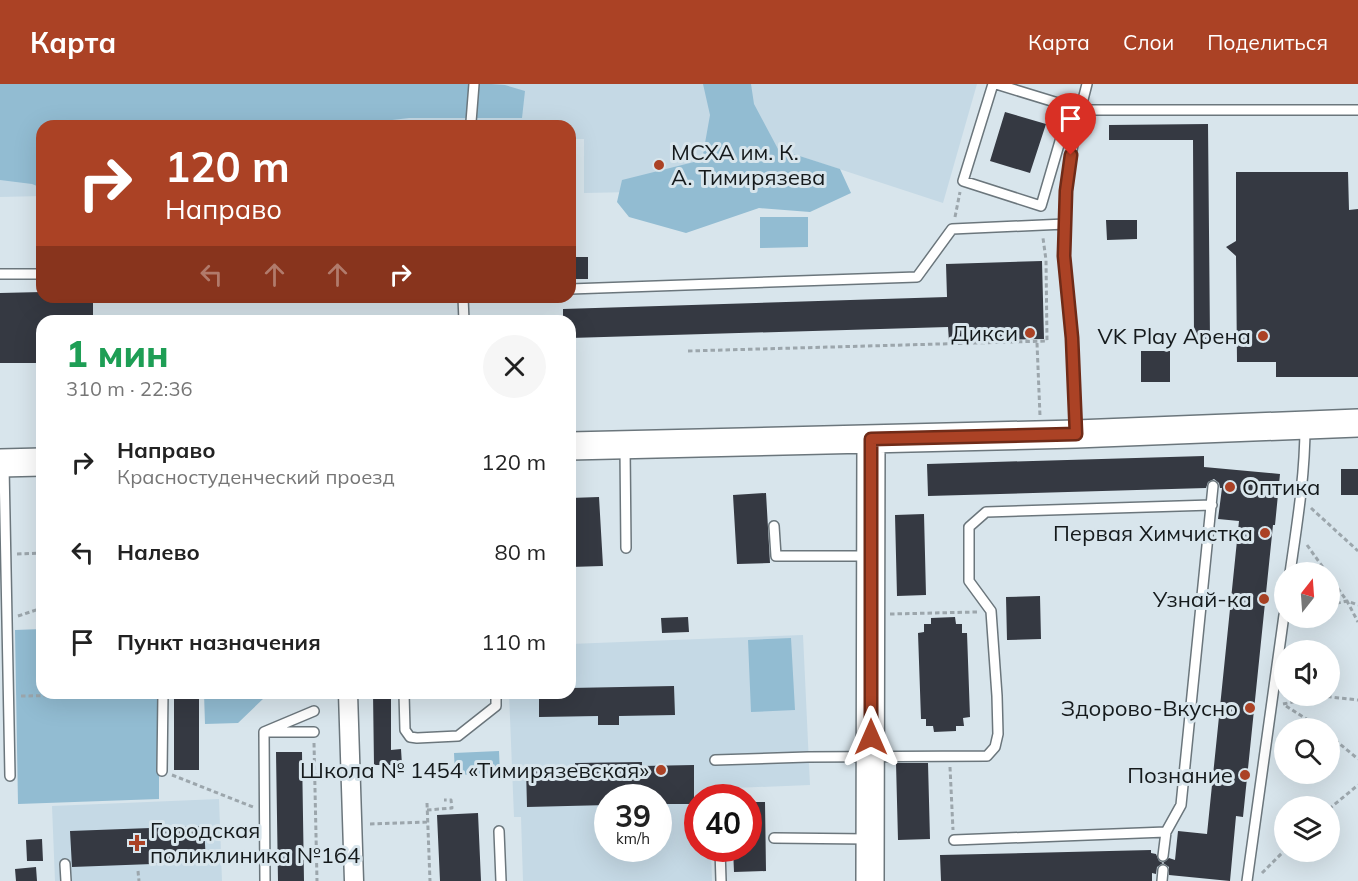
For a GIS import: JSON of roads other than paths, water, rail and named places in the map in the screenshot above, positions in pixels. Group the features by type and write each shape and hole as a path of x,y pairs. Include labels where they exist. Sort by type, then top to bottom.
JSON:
{"street":[{"path":"576,446 1076,434 1358,423"},
{"path":"870,881 871,439"},
{"path":"2,463 36,462"},
{"path":"348,699 354,881"}],"lane":[{"path":"471,120 474,84"},
{"path":"1070,107 1041,206 963,181 994,84 1081,110 1358,110"},
{"path":"1076,434 1072,338 1064,256 1065,224 1068,172 1088,84"},
{"path":"576,290 917,277 952,229 1065,224"},
{"path":"0,274 36,274"},
{"path":"1292,562 1301,499 1305,425"},
{"path":"625,445 627,548"},
{"path":"2,463 10,776"},
{"path":"1163,856 1166,832 1181,805 1213,486"},
{"path":"715,760 987,756 995,747 998,734 991,611 969,580 969,527 986,512 1212,505"},
{"path":"774,526 776,556 870,556"},
{"path":"1247,881 1282,628"},
{"path":"162,771 163,699"},
{"path":"404,699 405,730 410,737 417,738 458,736 496,706 496,699"},
{"path":"264,732 314,711"},
{"path":"264,732 314,732"},
{"path":"264,732 265,881"},
{"path":"499,831 501,881"},
{"path":"954,840 1166,832"},
{"path":"774,838 871,839"},
{"path":"720,862 721,881"},
{"path":"65,864 66,881"},
{"path":"1162,870 1162,881"}],"place":[{"name":"МСХА им. К. А. Тимирязева","path":"659,165"},
{"name":"Дикси","path":"1030,333"},
{"name":"VK Play Арена","path":"1263,336"},
{"name":"Оптика","path":"1230,487"},
{"name":"Первая Химчистка","path":"1265,533"},
{"name":"Узнай-ка","path":"1264,599"},
{"name":"Здорово-Вкусно","path":"1250,708"},
{"name":"Школа № 1454 «Тимирязевская»","path":"661,770"},
{"name":"Познание","path":"1245,775"},
{"name":"Городская поликлиника №164","path":"137,843"}]}
